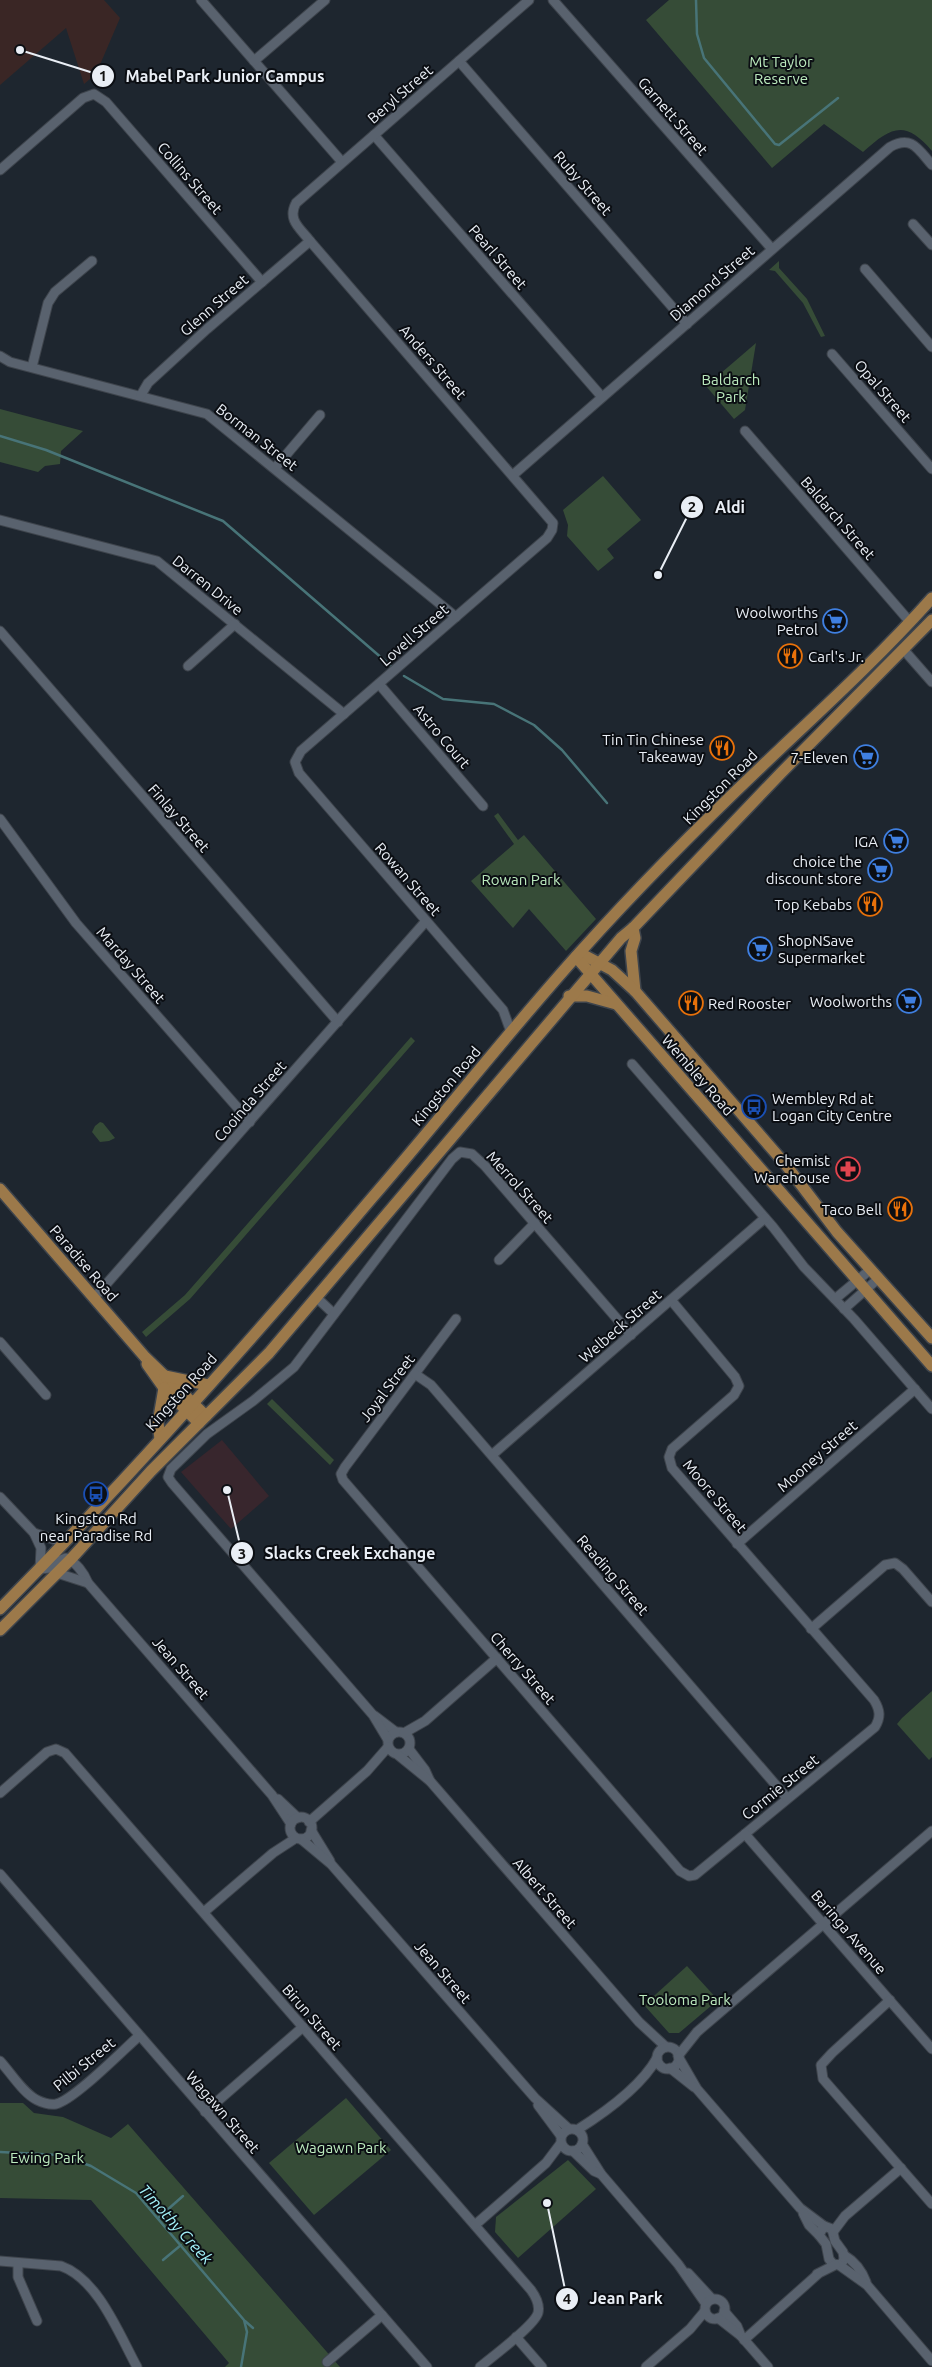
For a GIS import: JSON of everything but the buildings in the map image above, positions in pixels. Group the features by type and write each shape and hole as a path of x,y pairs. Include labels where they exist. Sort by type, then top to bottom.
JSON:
{"main road":[{"name":"Kingston Road","path":"0,1609 65,1543 189,1407 370,1200 522,1018 578,955 750,778 838,696 932,598"},
{"path":"0,1630 71,1560 151,1471 257,1366 569,996 621,938 633,928 781,773 932,620"},
{"path":"633,928 635,938 632,952 635,991"},
{"name":"Wembley Road","path":"578,955 599,963 619,975 635,991 786,1165 837,1232 932,1338"},
{"name":"Wembley Road","path":"578,955 590,973 616,1004 932,1366"},
{"path":"569,996 587,996 616,1004"},
{"name":"Paradise Road","path":"0,1189 145,1357 165,1376 189,1407"},
{"name":"Paradise Road","path":"145,1357 149,1370 164,1388 202,1419"},
{"path":"165,1376 208,1385"},
{"path":"160,1439 158,1423 164,1388"}],"street":[{"path":"201,0 342,162"},
{"path":"254,61 325,0"},
{"name":"Beryl Street","path":"291,212 296,203 342,162 529,0"},
{"name":"Garnett Street","path":"553,0 772,249"},
{"name":"Ruby Street","path":"459,61 687,324"},
{"name":"Collins Street","path":"0,170 83,98 94,94 106,102 262,282"},
{"name":"Pearl Street","path":"374,135 602,397"},
{"name":"Diamond Street","path":"513,475 895,144 900,141 916,146 932,165"},
{"name":"Anders Street","path":"291,212 292,219 310,241 548,514 553,523 552,530"},
{"path":"913,224 932,245"},
{"name":"Glenn Street","path":"141,395 148,383 310,241"},
{"path":"32,367 48,303 55,292 92,261"},
{"path":"865,269 932,346"},
{"name":"Opal Street","path":"832,354 932,469"},
{"name":"Borman Street","path":"0,356 10,362 141,395 207,414 456,617"},
{"path":"275,468 320,415"},
{"name":"Baldarch Street","path":"745,431 910,622"},
{"name":"Darren Drive","path":"0,520 157,561 344,714"},
{"name":"Lovell Street","path":"295,762 301,752 547,538 552,530"},
{"path":"188,666 235,624"},
{"name":"Finlay Street","path":"0,631 338,1022"},
{"path":"903,649 932,682"},
{"name":"Astro Court","path":"379,684 483,806"},
{"name":"Rowan Street","path":"295,762 299,773 504,1010 511,1032"},
{"name":"Marday Street","path":"0,819 76,923 250,1122"},
{"name":"Cooinda Street","path":"94,1298 426,921"},
{"name":"Rowan Street","path":"504,1010 522,1018"},
{"path":"632,1064 765,1218 804,1267 844,1308 932,1410"},
{"name":"Merrol Street","path":"168,1477 173,1466 196,1444 290,1371 452,1159 458,1154 467,1152 475,1157 535,1223 631,1335"},
{"name":"Welbeck Street","path":"492,1455 765,1218"},
{"path":"499,1260 535,1223"},
{"path":"835,1299 857,1280 875,1273"},
{"path":"844,1308 865,1289 875,1273"},
{"path":"316,1298 334,1314"},
{"name":"Moore Street","path":"671,1300 735,1377 739,1386 734,1395 672,1449 669,1457 672,1468 874,1700 879,1712"},
{"name":"Joyal Street","path":"341,1474 456,1319"},
{"path":"0,1342 46,1395"},
{"name":"Reading Street","path":"415,1374 431,1385 787,1798"},
{"name":"Mooney Street","path":"738,1544 915,1389"},
{"name":"Cherry Street","path":"341,1474 346,1485 680,1871 689,1876"},
{"name":"Albert Street","path":"168,1477 373,1715 392,1749 430,1781 638,2022 669,2047 678,2057 697,2089 800,2208 826,2230 844,2255 863,2274 867,2285"},
{"path":"0,1497 34,1533 41,1548 40,1569 50,1568 61,1558 71,1560"},
{"path":"34,1533 65,1543"},
{"name":"Jean Street","path":"71,1560 85,1575 88,1583 272,1794 296,1830 332,1864 535,2098 578,2135 599,2167 601,2174 678,2264 713,2310 743,2338 768,2367"},
{"path":"811,1629 885,1565 895,1563 903,1569 932,1602"},
{"path":"57,1573 88,1583"},
{"path":"204,1912 273,1853 296,1830 310,1826 366,1771 392,1749 403,1735 425,1721 497,1658"},
{"name":"Cormie Street","path":"689,1876 701,1871 875,1727 879,1712"},
{"name":"Albert Street","path":"373,1715 403,1735"},
{"path":"392,1749 404,1753 409,1749 403,1735"},
{"name":"Birun Street","path":"0,1793 47,1752 56,1749 65,1753 532,2290 539,2309 534,2320 516,2337"},
{"name":"Albert Street","path":"409,1749 425,1770 430,1781"},
{"path":"296,1830 308,1836 310,1826"},
{"name":"Jean Street","path":"310,1826 332,1864"},
{"path":"475,2225 646,2075 660,2050 697,2032 932,1831"},
{"name":"Baringa Avenue","path":"745,1834 932,2049"},
{"name":"Wagawn Street","path":"0,1874 427,2367"},
{"path":"890,2000 821,2065 823,2079 932,2204"},
{"name":"Albert Street","path":"638,2022 657,2056 659,2064 697,2089"},
{"path":"205,2112 303,2027"},
{"path":"646,2075 676,2065 678,2057 697,2032"},
{"name":"Pilbi Street","path":"0,2061 32,2097 47,2104 55,2104 63,2101 80,2088 139,2036"},
{"name":"Jean Street","path":"535,2098 565,2145 594,2171 601,2174"},
{"path":"565,2145 578,2135"},
{"path":"826,2230 901,2168"},
{"name":"Albert Street","path":"826,2230 828,2248 834,2263 867,2285 932,2361"},
{"path":"743,2338 818,2274 834,2263 844,2262 844,2255"},
{"path":"0,2261 18,2264 62,2266 71,2269 83,2279 107,2311 137,2367"},
{"path":"18,2264 18,2277 37,2321"},
{"path":"646,2367 713,2310"},
{"path":"328,2362 382,2315"},
{"path":"480,2367 516,2337 542,2367"}],"shaded area":[{"path":"0,0 104,0 120,18 96,74 84,84 66,28 0,85"},
{"path":"222,1440 269,1496 231,1529 181,1472"}],"green space":[{"name":"Mt Taylor Reserve","path":"669,0 932,0 932,151 914,134 898,130 882,137 863,152 824,124 772,168 646,20"},
{"path":"779,261 779,268 807,299 825,336 821,337 803,303 775,271 769,270"},
{"name":"Baldarch Park","path":"756,343 745,410 734,419 706,386"},
{"path":"0,409 83,431 61,451 60,464 45,466 38,472 0,462"},
{"path":"603,476 641,520 607,549 614,558 598,571 567,536 568,525 563,510"},
{"name":"Rowan Park","path":"498,813 518,840 524,835 596,919 566,951 529,909 513,928 471,881 514,844 494,816"},
{"path":"411,1037 415,1041 190,1299 146,1337 142,1332 185,1295"},
{"path":"100,1122 103,1123 115,1138 100,1142 92,1132"},
{"path":"272,1399 334,1460 330,1465 267,1404"},
{"path":"932,1691 932,1757 929,1760 897,1724"},
{"name":"Tooloma Park","path":"687,1966 718,2000 679,2033 669,2033 644,2005"},
{"name":"Wagawn Park","path":"346,2098 391,2150 314,2215 269,2163"},
{"name":"Ewing Park","path":"0,2103 23,2103 34,2113 63,2117 111,2138 128,2124 340,2367 225,2367 229,2363 91,2200 0,2198"},
{"path":"568,2160 596,2189 518,2258 495,2232 496,2217"}],"waterway":[{"path":"696,0 697,34 704,58 775,144 779,145 838,98"},
{"path":"0,436 46,450 223,521 391,666"},
{"path":"404,676 443,699 494,704 534,725 562,750 607,803"},
{"name":"Timothy Creek","path":"0,2152 60,2155 91,2166 136,2193 244,2320 247,2332 241,2367"},
{"path":"158,2218 183,2196"},
{"path":"163,2260 181,2245"},
{"name":"Timothy Creek","path":"245,2321 253,2328"}],"place":[{"name":"Mabel Park Junior Campus","path":"20,50"},
{"name":"Aldi","path":"658,575"},
{"name":"Woolworths Petrol","path":"835,621"},
{"name":"Carl's Jr.","path":"790,656"},
{"name":"Tin Tin Chinese Takeaway","path":"722,748"},
{"name":"7-Eleven","path":"866,757"},
{"name":"IGA","path":"896,841"},
{"name":"choice the discount store","path":"880,870"},
{"name":"Top Kebabs","path":"870,904"},
{"name":"ShopNSave Supermarket","path":"760,949"},
{"name":"Woolworths","path":"909,1001"},
{"name":"Red Rooster","path":"691,1003"},
{"name":"Wembley Rd at Logan City Centre","path":"754,1107"},
{"name":"Chemist Warehouse","path":"848,1169"},
{"name":"Taco Bell","path":"900,1209"},
{"name":"Slacks Creek Exchange","path":"227,1490"},
{"name":"Kingston Rd near Paradise Rd","path":"96,1494"},
{"name":"Jean Park","path":"547,2203"}]}
